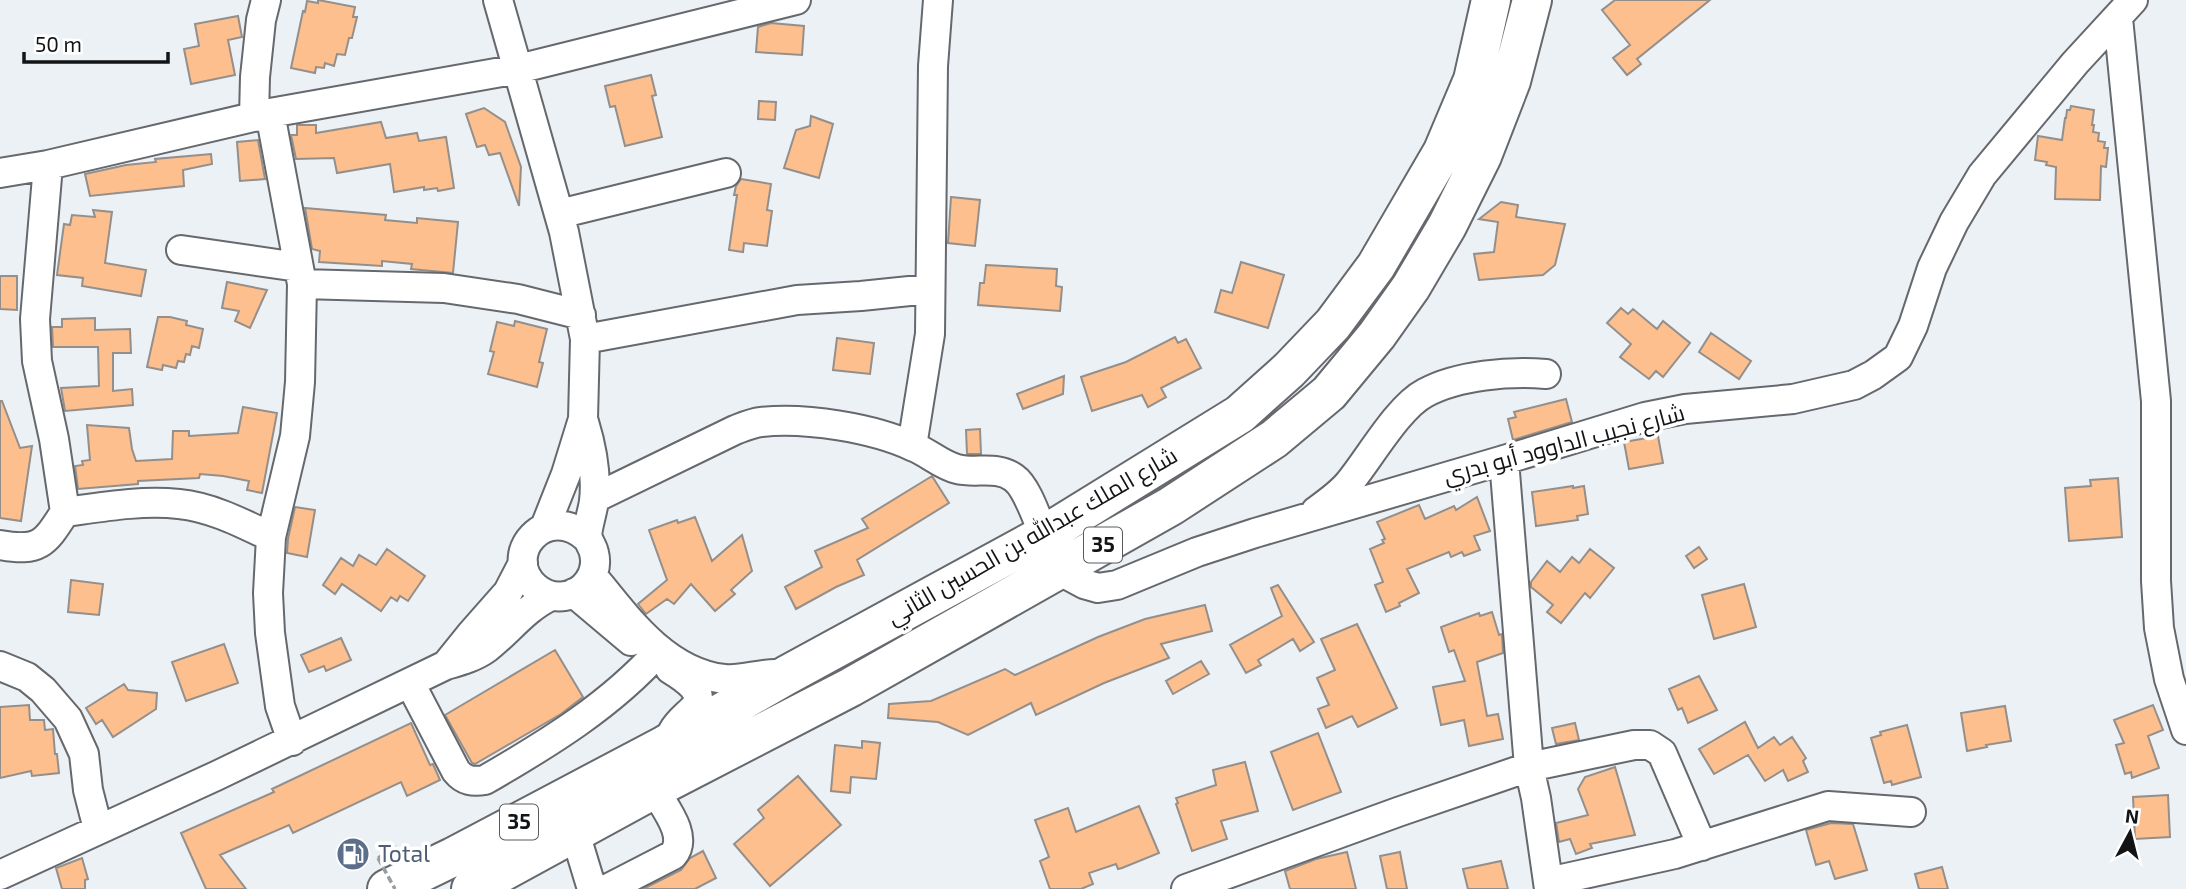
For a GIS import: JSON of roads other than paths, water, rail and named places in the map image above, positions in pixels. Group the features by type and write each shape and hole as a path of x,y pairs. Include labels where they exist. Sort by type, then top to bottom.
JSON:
{"highway":[{"name":"شارع الملك عبدالله بن الحسين الثاني","path":"463,878 665,745 1045,534 1240,414 1289,370 1333,324 1376,266 1443,150 1473,80 1491,0"},
{"name":"شارع الملك عبدالله بن الحسين الثاني","path":"382,874 463,878 575,833 851,687 1064,568 1171,506 1274,439 1329,393 1377,335 1411,287 1441,237 1482,156 1511,81 1532,0"}],"street":[{"path":"266,0 261,20 255,77 300,276 300,382 295,436 271,537 268,593 279,706 292,741"},
{"path":"498,0 559,214 583,327 583,419 595,471 595,498 587,538"},
{"path":"0,173 48,165 262,115 519,69 796,0"},
{"path":"912,446 930,334 933,66 938,0"},
{"path":"2129,5 2156,401 2156,581 2159,628 2169,679 2186,730"},
{"name":"شارع نجيب الداوود أبو بدري","path":"1064,568 1071,578 1084,584 1098,588 1117,585 1197,552 1255,533 1645,417 1685,409 1793,399 1854,385 1873,375 1898,357 1913,326 1932,268 1954,222 1982,175 2075,63 2129,5"},
{"path":"0,545 40,544 65,512 54,439 37,361 34,319 48,165"},
{"path":"559,214 726,173"},
{"path":"181,250 300,276 477,292 583,327 797,300 872,296 929,289"},
{"path":"1309,518 1347,486 1388,430 1423,393 1481,377 1521,372 1546,374"},
{"path":"545,527 566,474 583,419"},
{"path":"595,498 735,430 758,422 815,423 867,430 912,446 959,470 1000,471 1012,476 1020,483 1045,534"},
{"path":"1504,460 1529,767 1548,885 1702,846 1828,806 1911,812"},
{"path":"65,512 121,505 180,504 208,510 271,537"},
{"path":"0,875 485,649 526,611 573,588 596,562 594,549 587,538 568,525 545,527 536,533 528,541 523,563 508,592 446,665"},
{"path":"523,563 532,583 540,591 573,588 617,631 686,667 734,679 769,673 787,675"},
{"path":"410,683 456,771 466,779 477,782 553,741 598,709 657,654"},
{"path":"657,654 692,684 699,698 697,705 676,725 665,745"},
{"path":"0,666 27,677 43,690 68,719 84,754 88,790 98,829"},
{"path":"1198,887 1398,812 1529,767 1634,745 1655,747 1662,753 1702,846"},
{"path":"607,889 677,851 679,834 654,789"},
{"path":"575,833 592,889"}],"place":[{"name":"Total","path":"353,854"}]}
